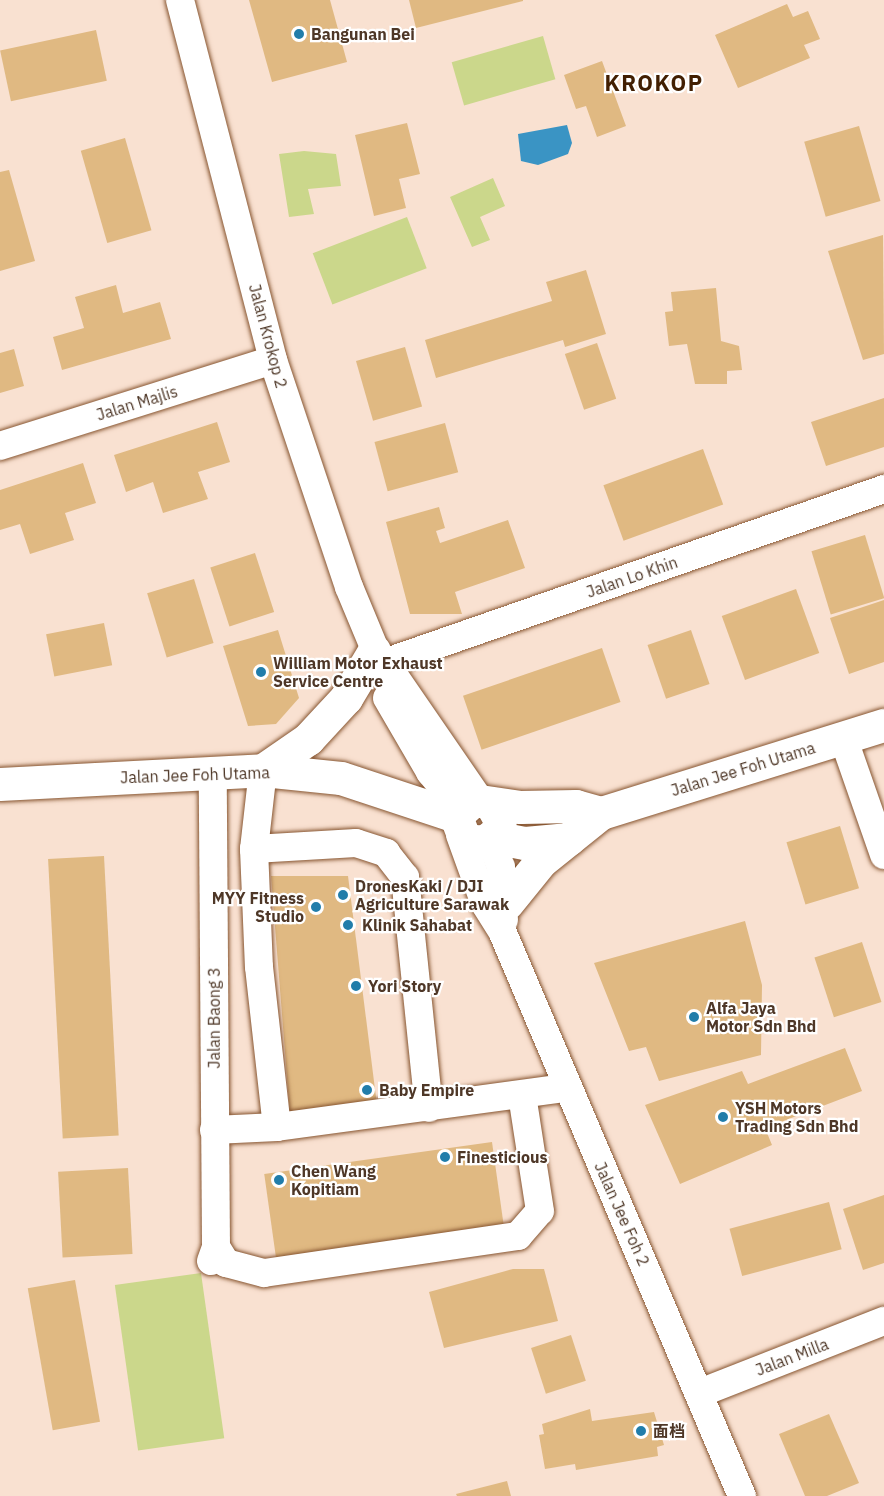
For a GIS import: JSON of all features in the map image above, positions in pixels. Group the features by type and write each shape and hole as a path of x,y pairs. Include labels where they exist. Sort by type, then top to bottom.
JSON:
{"street":[{"name":"Jalan Krokop 2","path":"180,0 273,360 377,658 381,684 397,717 476,820"},
{"name":"Jalan Majlis","path":"0,446 273,360"},
{"name":"Jalan Lo Khin","path":"377,658 884,489"},
{"path":"277,1127 259,967 254,849 263,770 308,739 346,698 377,658"},
{"name":"Jalan Jee Foh Utama","path":"601,813 884,725"},
{"path":"843,737 884,855"},
{"name":"Jalan Jee Foh Utama","path":"0,784 263,770 341,778 476,820"},
{"name":"Jalan Baong 3","path":"213,774 213,1254 226,1263 264,1273 518,1236 536,1221 540,1210 522,1095"},
{"path":"476,820 576,806 601,813"},
{"path":"505,917 540,861 601,813"},
{"path":"476,820 525,843 569,839"},
{"name":"Jalan Jee Foh 2","path":"476,820 505,917 567,1088 700,1392 742,1496"},
{"path":"254,849 356,843 386,853 405,877 429,1108"},
{"path":"214,965 259,967"},
{"path":"214,1130 277,1127 567,1088"},
{"name":"Jalan Milla","path":"700,1392 884,1322"}],"green space":[{"path":"543,36 555,79 464,105 452,62"},
{"path":"304,151 336,154 341,186 308,189 314,214 289,217 279,154"},
{"path":"493,178 505,206 480,217 490,240 472,247 450,197"},
{"path":"407,217 427,268 332,305 313,253"},
{"path":"201,1273 224,1438 138,1450 115,1285"}],"water":[{"path":"567,125 572,143 568,154 538,165 521,161 518,134"}],"building":[{"name":"Bangunan Bei","path":"249,0 330,0 347,62 272,82"},
{"path":"409,0 523,0 523,1 416,28"},
{"path":"787,4 793,17 808,11 820,39 804,45 810,58 738,88 715,35"},
{"path":"96,30 107,81 11,101 0,50"},
{"path":"602,61 626,126 597,137 586,106 576,109 564,75"},
{"path":"407,123 420,174 399,179 406,208 374,216 355,135"},
{"path":"859,126 880,201 826,217 804,142"},
{"path":"125,138 151,230 107,243 81,151"},
{"path":"9,170 35,261 0,271 0,172"},
{"path":"883,235 884,354 863,360 828,251"},
{"path":"586,270 606,334 565,347 563,340 436,378 425,340 552,301 546,282"},
{"path":"116,285 123,313 160,302 171,339 62,370 53,337 84,328 75,297"},
{"path":"716,288 721,341 739,346 742,370 727,371 727,384 695,384 687,344 669,346 665,312 673,311 671,292"},
{"path":"597,343 616,399 584,410 565,354"},
{"path":"405,347 422,407 373,421 356,361"},
{"path":"14,349 24,386 0,393 0,353"},
{"path":"884,398 884,447 826,466 811,422"},
{"path":"217,422 230,462 198,472 208,499 163,513 153,482 126,492 114,455"},
{"path":"445,423 458,472 388,491 374,442"},
{"path":"703,449 723,504 624,541 603,485"},
{"path":"83,463 96,503 65,513 74,540 30,554 20,524 0,530 0,490"},
{"path":"439,507 445,528 436,531 440,543 508,520 525,568 455,592 462,614 410,614 386,522"},
{"path":"865,535 884,598 831,614 811,551"},
{"path":"255,553 274,612 229,626 210,568"},
{"path":"194,579 214,643 167,657 147,593"},
{"path":"796,589 819,653 745,680 722,616"},
{"path":"884,600 884,662 849,674 830,618"},
{"path":"104,623 112,665 54,676 46,634"},
{"name":"William Motor Exhaust Service Centre","path":"278,630 299,698 276,724 248,726 223,646"},
{"path":"691,630 710,684 666,699 648,645"},
{"path":"602,648 621,702 482,750 463,696"},
{"path":"840,826 859,888 805,905 786,842"},
{"path":"104,856 119,1136 63,1139 48,859"},
{"path":"271,876 348,876 377,1105 290,1115"},
{"path":"745,921 762,985 761,1055 659,1081 646,1047 629,1051 594,963"},
{"path":"862,942 881,1002 834,1017 814,957"},
{"name":"YSH Motors Trading Sdn Bhd","path":"845,1048 862,1091 765,1128 772,1145 680,1184 645,1105 742,1071 748,1084"},
{"path":"492,1142 504,1225 276,1257 264,1174"},
{"path":"128,1168 133,1254 63,1258 58,1172"},
{"path":"884,1195 884,1263 863,1270 843,1209"},
{"path":"829,1202 842,1249 742,1276 730,1229"},
{"path":"513,1269 544,1269 558,1321 444,1348 429,1292"},
{"path":"75,1280 100,1422 53,1430 28,1288"},
{"path":"571,1335 586,1381 546,1394 531,1348"},
{"path":"590,1409 592,1421 654,1412 664,1445 657,1447 658,1456 576,1470 575,1464 545,1469 539,1435 544,1434 542,1424"},
{"path":"829,1414 859,1483 827,1496 805,1496 779,1434"},
{"path":"507,1481 511,1496 457,1496 456,1494"}],"place":[{"name":"Bangunan Bei","path":"299,34"},
{"name":"William Motor Exhaust Service Centre","path":"261,672"},
{"name":"DronesKaki / DJI Agriculture Sarawak","path":"343,895"},
{"name":"MYY Fitness Studio","path":"316,907"},
{"name":"Klinik Sahabat","path":"348,925"},
{"name":"Yori Story","path":"356,986"},
{"name":"Alfa Jaya Motor Sdn Bhd","path":"694,1017"},
{"name":"Baby Empire","path":"367,1090"},
{"name":"YSH Motors Trading Sdn Bhd","path":"723,1117"},
{"name":"Finesticious","path":"445,1157"},
{"name":"Chen Wang Kopitiam","path":"279,1180"},
{"name":"面档","path":"641,1431"}],"district":[{"name":"KROKOP","path":"654,83"}]}
